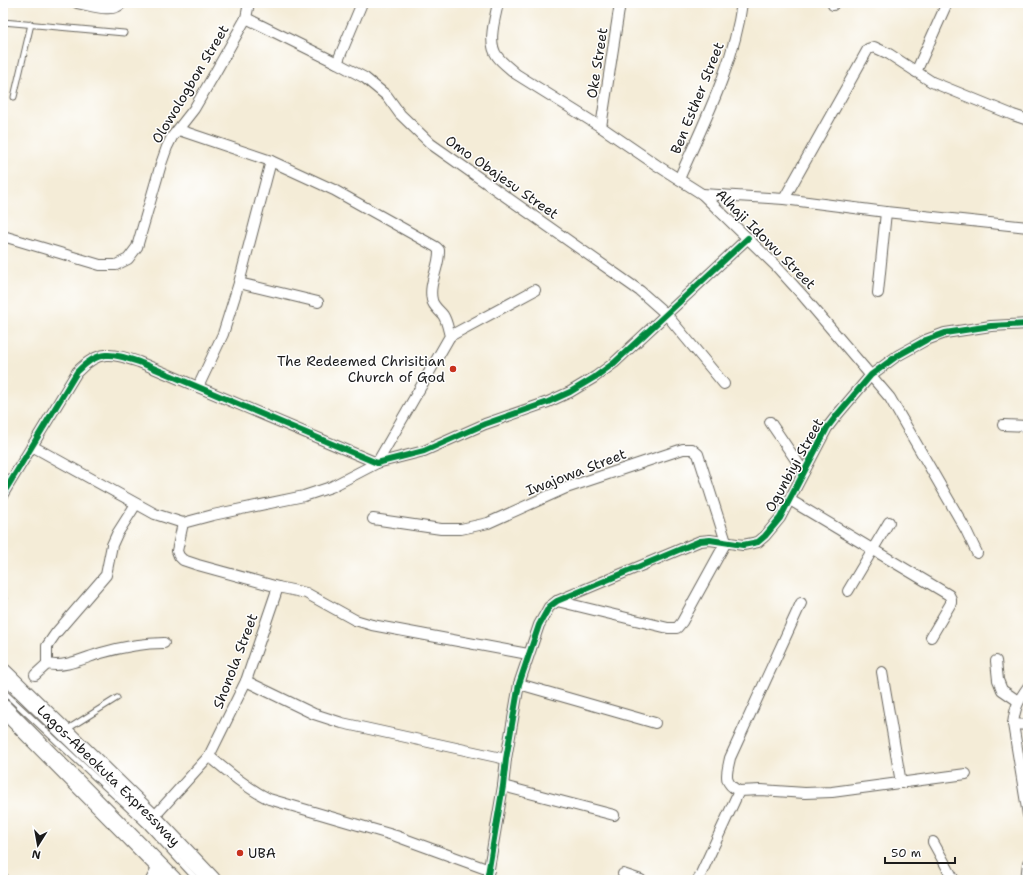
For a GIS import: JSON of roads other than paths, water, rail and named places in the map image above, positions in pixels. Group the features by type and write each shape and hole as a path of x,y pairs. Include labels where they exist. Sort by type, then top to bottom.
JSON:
{"highway":[{"name":"Lagos-Abeokuta Expressway","path":"3,672 153,818 212,880"},
{"name":"Lagos-Abeokuta Expressway","path":"5,712 155,873 173,880"}],"street":[{"path":"77,3 111,8 119,6 122,3"},
{"name":"Olowologbon Street","path":"3,236 100,265 116,266 128,259 138,247 167,147 172,137 194,109 215,74 246,18 249,3"},
{"path":"337,62 362,3"},
{"name":"Alhaji Idowu Street","path":"498,3 493,40 493,48 497,56 516,74 601,127 702,194 748,238 804,297 890,398 966,530 976,553"},
{"name":"Oke Street","path":"601,127 620,3"},
{"name":"Ben Esther Street","path":"679,179 729,61 737,35 742,3"},
{"path":"916,72 947,3"},
{"name":"Omo Obajesu Street","path":"246,18 337,62 377,87 387,96 400,114 430,144 640,291 666,314 724,384"},
{"path":"784,199 868,49 874,47 889,54 932,82 1028,120"},
{"path":"179,130 271,160 334,190 440,250 434,277 432,301 436,308 444,316 448,325 450,336"},
{"path":"198,387 223,334 239,283 271,160"},
{"path":"702,194 784,199 886,212 1028,227"},
{"path":"878,293 886,212"},
{"path":"32,446 155,514 183,523 304,496 330,487 377,463 424,451 485,424 548,402 570,392 595,377 614,363 748,238"},
{"path":"239,283 318,302"},
{"path":"377,463 450,336 535,290"},
{"name":"Ogunbiyi Street","path":"726,542 744,545 758,542 765,536 780,518 834,419 871,375 911,348 926,340 945,333 991,326 1028,324"},
{"path":"3,494 77,372 86,362 96,357 108,354 122,356 139,362 377,463"},
{"path":"770,422 804,472"},
{"path":"1004,426 1028,426"},
{"name":"Iwajowa Street","path":"372,519 441,529 461,529 481,525 566,488 683,449 692,449 698,454 726,542"},
{"path":"790,500 949,595 951,603 931,637"},
{"path":"35,675 47,664 47,646 56,633 106,575 112,545 117,534 136,504"},
{"path":"848,591 874,550 889,522"},
{"path":"183,523 177,551 183,560 278,587 306,593 356,620 372,625 528,654"},
{"path":"209,756 257,794 269,800 396,836 488,875 519,684 528,654 543,616 549,607 557,601 700,541 726,542 682,622 677,628 668,628 557,601"},
{"name":"Shonola Street","path":"153,818 209,756 246,681 278,587"},
{"path":"801,603 730,758 727,779 728,784 732,788 739,791 761,790 805,793 832,792 966,774"},
{"path":"47,664 55,666 74,662 100,653 138,644 164,643"},
{"path":"996,661 998,680 1002,690 1018,701"},
{"path":"882,672 901,783"},
{"path":"246,681 314,714 350,724 506,759"},
{"path":"519,684 655,723"},
{"path":"1028,687 1018,701 1013,724 1028,816"},
{"path":"1013,724 1028,725"},
{"path":"503,786 614,815"},
{"path":"698,880 739,791"},
{"path":"933,842 954,880"},
{"path":"1026,880 1028,863"},
{"path":"623,874 641,880"}],"lane":[{"path":"3,22 124,32"},
{"path":"14,97 31,24"},
{"path":"3,598 3,602"},
{"path":"3,691 147,826 196,880"},
{"path":"64,732 117,698"}],"place":[{"name":"The Redeemed Chrisitian Church of God","path":"453,369"},
{"name":"UBA","path":"240,853"}]}
